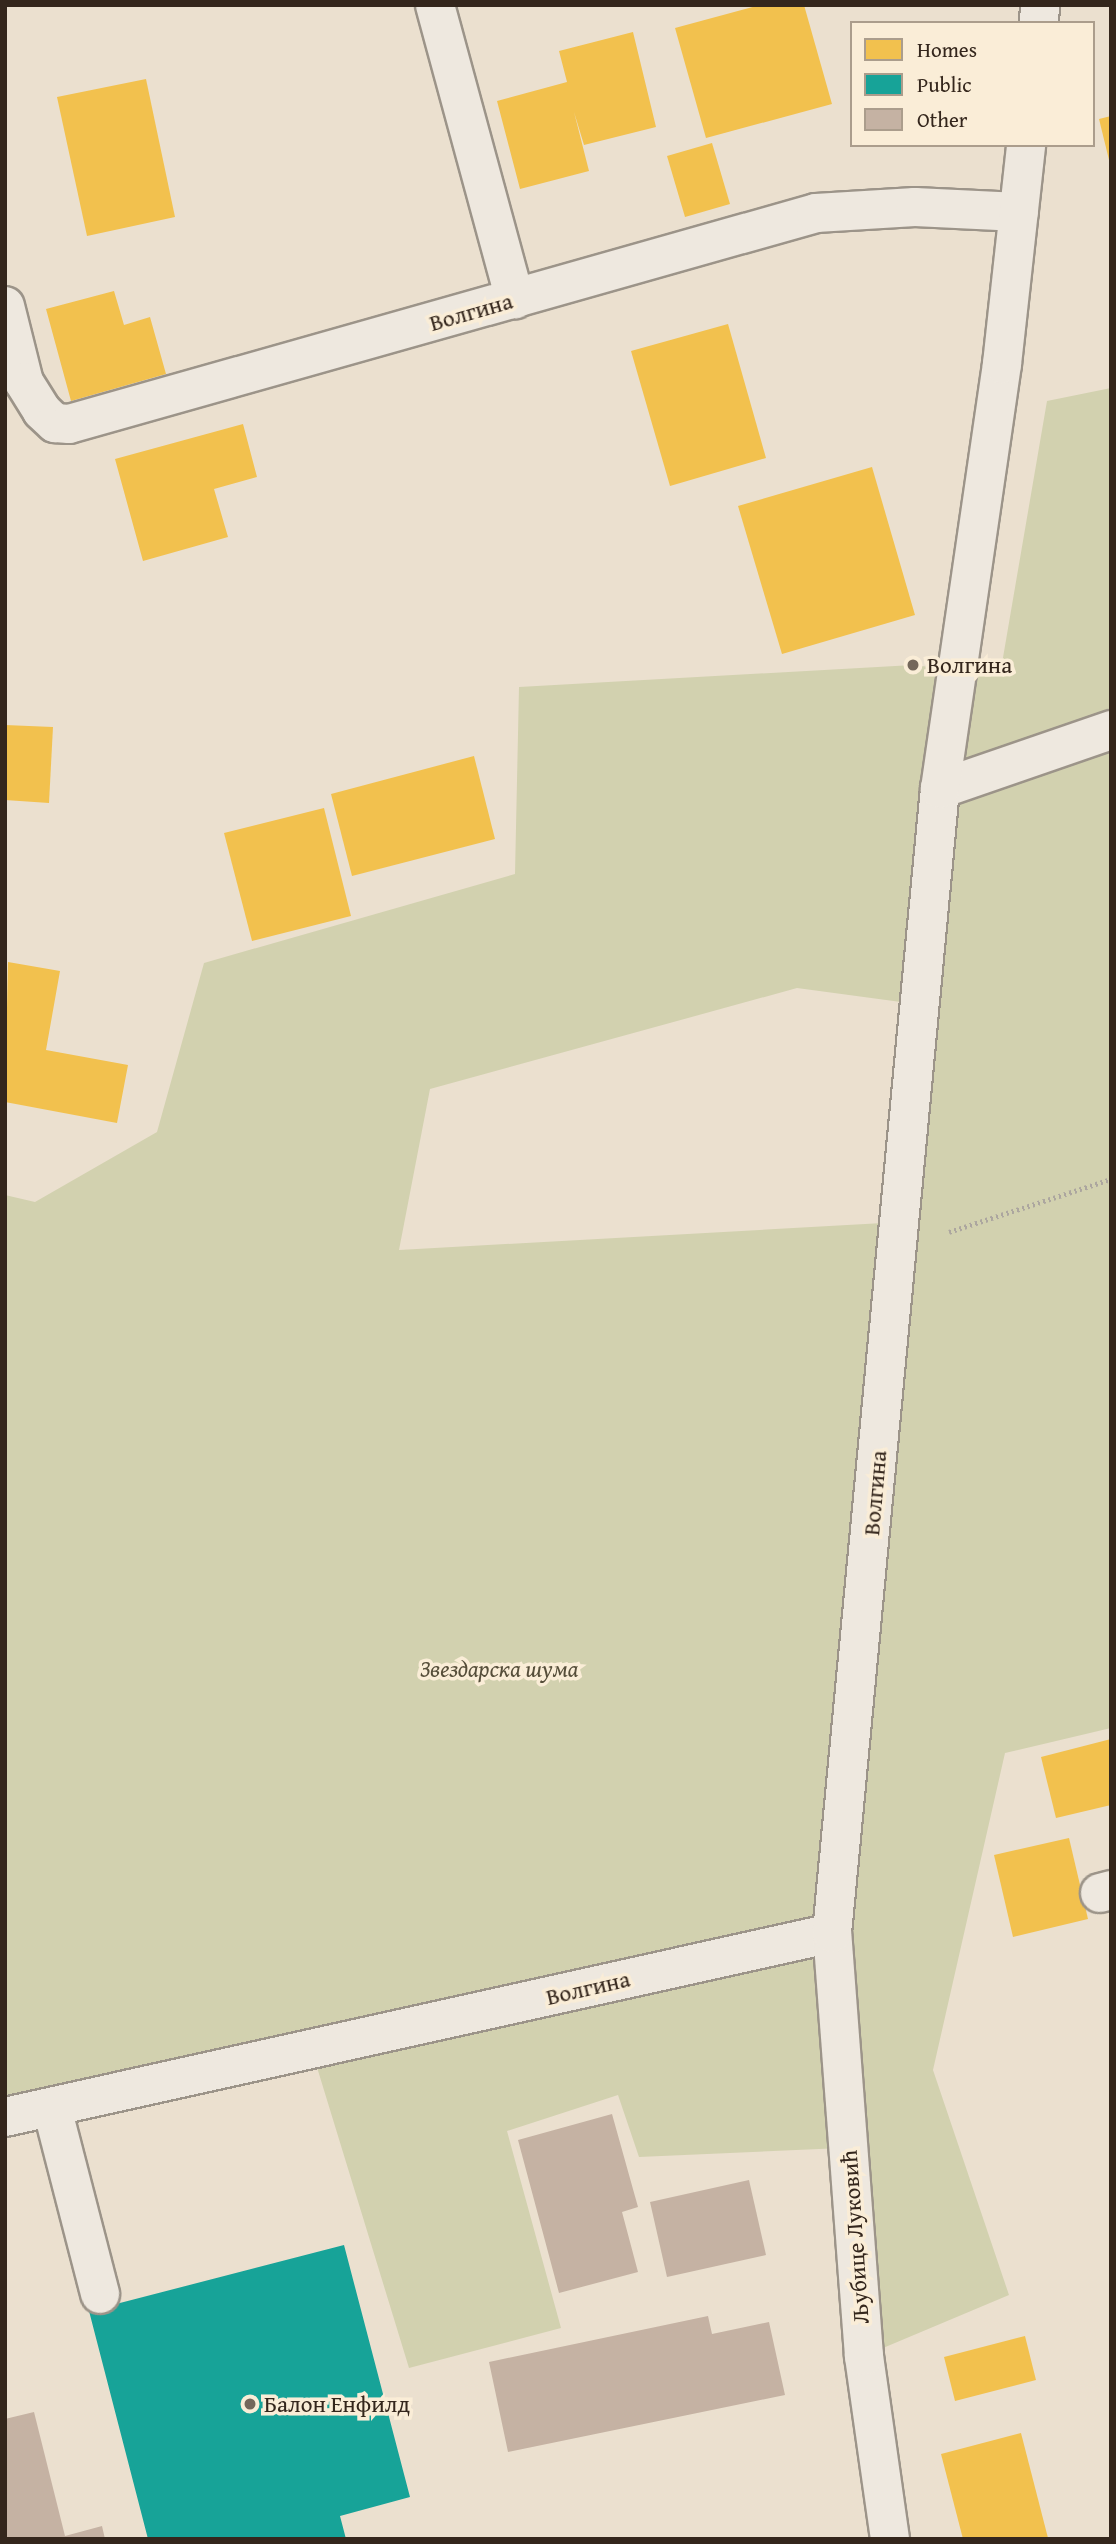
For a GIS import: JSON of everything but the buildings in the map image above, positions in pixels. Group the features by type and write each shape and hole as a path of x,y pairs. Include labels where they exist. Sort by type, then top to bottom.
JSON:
{"street":[{"path":"436,5 516,299"},
{"name":"Волгина","path":"5,2117 832,1933 940,789 1002,364 1026,147"},
{"name":"Волгина","path":"5,306 24,382 55,424 69,424 816,213 915,207 1019,212"},
{"path":"940,789 1111,730"},
{"name":"Љубице Луковић","path":"832,1933 864,2356 890,2539"},
{"path":"52,2108 100,2294"}],"path":[{"path":"935,1237 1111,1180"}],"green space":[{"name":"Звездарска шума","path":"1111,388 1111,1728 1005,1753 933,2070 1009,2295 864,2356 842,2148 639,2157 618,2095 507,2131 561,2328 409,2368 312,2051 5,2115 5,1195 35,1202 157,1132 204,963 515,874 519,687 913,665 1000,675 1047,401","holes":["797,988 938,1007 901,1222 399,1250 430,1089"]}],"place":[{"name":"Волгина","path":"913,665"},
{"name":"Балон Енфилд","path":"250,2404"}]}
